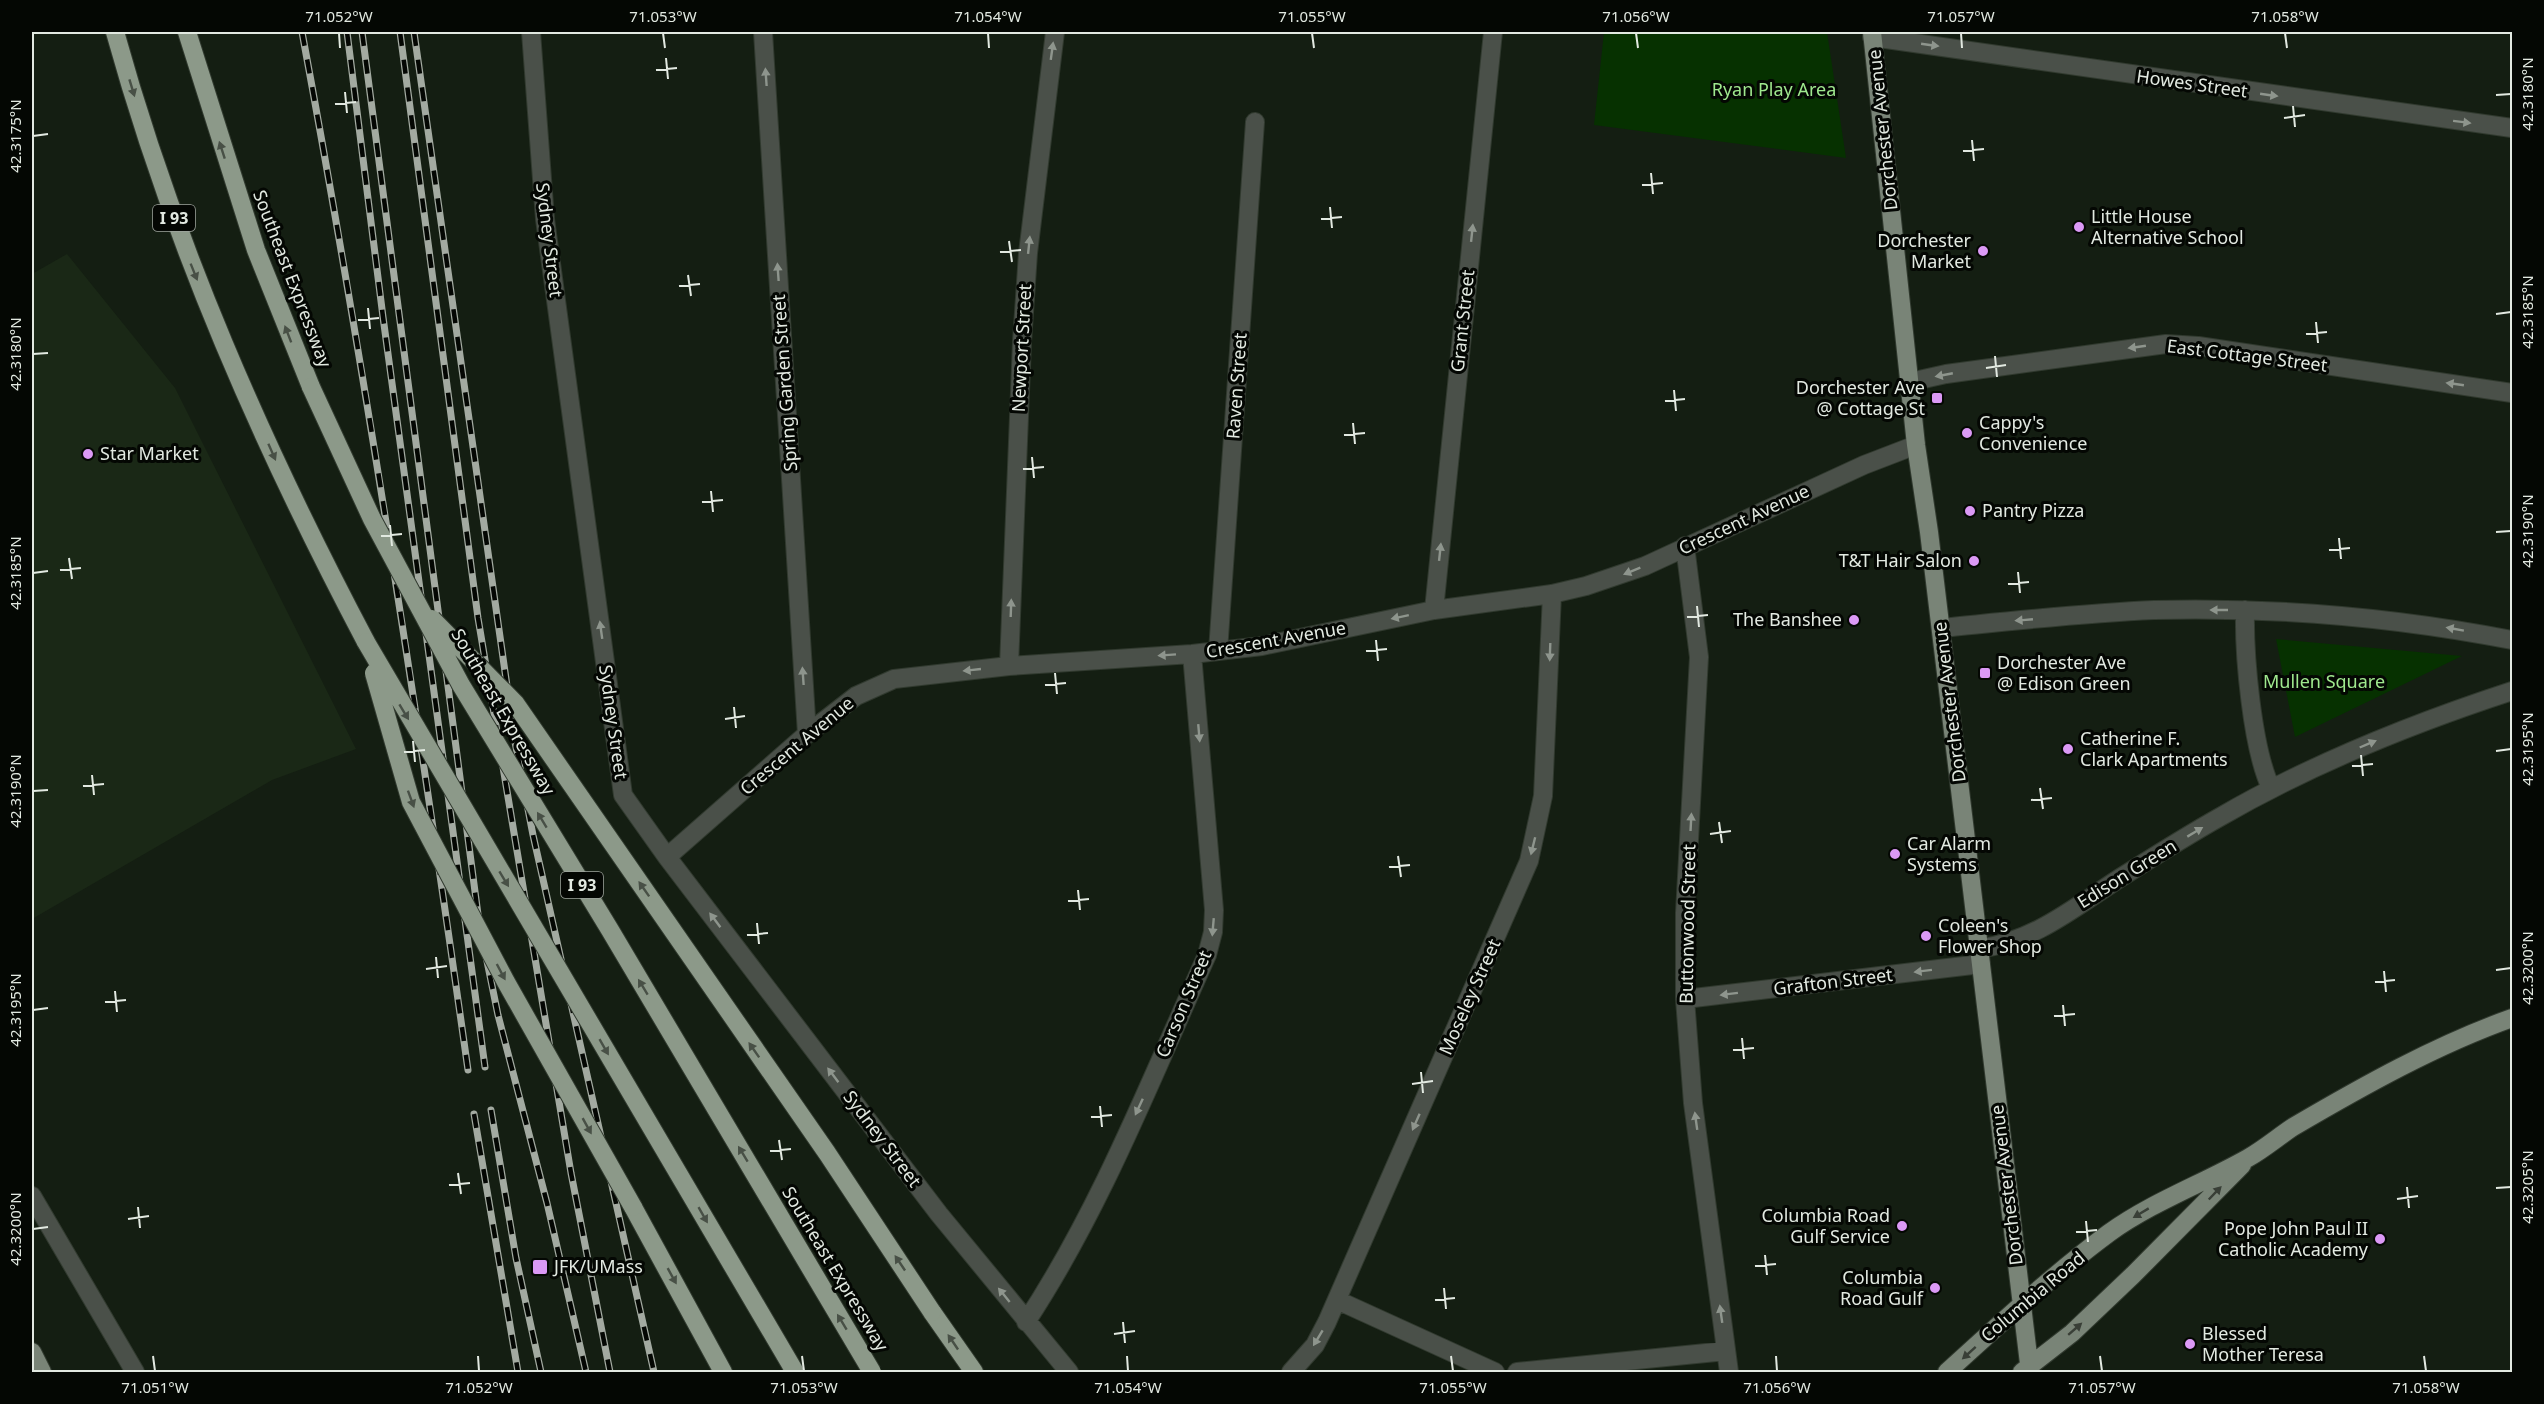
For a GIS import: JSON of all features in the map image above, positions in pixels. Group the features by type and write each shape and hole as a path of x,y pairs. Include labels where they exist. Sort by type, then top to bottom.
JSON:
{"highway":[{"name":"I 93","path":"115,32 176,224 248,399 324,563 366,642 795,1372"},
{"name":"Southeast Expressway","path":"186,32 256,250 311,387 372,519 461,685 610,930 872,1372"},
{"path":"415,602 515,703 827,1153 974,1372"},
{"path":"366,642 411,802 506,982 723,1372"}],"main road":[{"name":"Dorchester Avenue","path":"1872,34 1916,445 1941,628 2022,1305 2027,1370"},
{"name":"Columbia Road","path":"1947,1372 2022,1305 2124,1223 2180,1191 2249,1157 2291,1129 2374,1082 2458,1040 2512,1018"},
{"name":"Columbia Road","path":"2027,1370 2072,1333 2133,1275 2249,1157"},
{"path":"32,1352 42,1372"}],"street":[{"name":"Sydney Street","path":"531,32 545,219 623,795 667,857 945,1222 1069,1372"},
{"name":"Spring Garden Street","path":"764,32 807,735"},
{"name":"Newport Street","path":"1009,666 1027,265 1055,32"},
{"name":"Grant Street","path":"1434,610 1493,32"},
{"name":"Howes Street","path":"1872,34 2512,128"},
{"name":"Raven Street","path":"1218,651 1255,122"},
{"name":"East Cottage Street","path":"1910,382 1946,374 2166,344 2198,346 2512,393"},
{"name":"Crescent Avenue","path":"667,857 807,735 856,696 884,683 916,676 1009,666 1192,654 1262,646 1434,610 1552,594 1616,578 1876,459 1916,445"},
{"name":"Buttonwood Street","path":"1685,546 1699,657 1684,959 1685,999 1693,1103 1729,1372"},
{"name":"Moseley Street","path":"1291,1372 1315,1345 1337,1300 1529,861 1543,796 1552,594"},
{"path":"1941,628 2154,610 2245,610 2364,617 2441,627 2512,640"},
{"path":"2245,610 2246,651 2259,755 2271,788"},
{"name":"Carson Street","path":"1026,1322 1061,1269 1086,1222 1203,965 1211,940 1214,910 1192,654"},
{"name":"Edison Green","path":"1980,957 2039,931 2164,850 2271,788 2375,741 2512,691"},
{"name":"Grafton Street","path":"1685,999 1980,957"},
{"path":"32,1197 135,1372"},
{"path":"1337,1300 1473,1364 1495,1372"},
{"path":"1517,1372 1726,1351"}],"shaded area":[{"path":"67,254 175,388 356,749 272,780 32,919 32,274"}],"green space":[{"name":"Ryan Play Area","path":"1604,32 1827,32 1846,158 1594,125"},
{"name":"Mullen Square","path":"2276,639 2462,656 2295,737"}],"railway":[{"path":"302,32 391,550 468,1070"},
{"path":"347,32 383,317 485,1067"},
{"path":"362,32 479,922 498,1015 547,1203 586,1372"},
{"path":"400,32 478,618 571,1173 610,1372"},
{"path":"414,32 515,742 533,835 654,1372"},
{"path":"491,1110 516,1258 541,1372"},
{"path":"474,1114 518,1372"}],"place":[{"name":"Little House Alternative School","path":"2079,227"},
{"name":"Dorchester Market","path":"1983,251"},
{"name":"Dorchester Ave @ Cottage St","path":"1937,398"},
{"name":"Cappy's Convenience","path":"1967,433"},
{"name":"Star Market","path":"88,454"},
{"name":"Pantry Pizza","path":"1970,511"},
{"name":"T&T Hair Salon","path":"1974,561"},
{"name":"The Banshee","path":"1854,620"},
{"name":"Dorchester Ave @ Edison Green","path":"1985,673"},
{"name":"Catherine F. Clark Apartments","path":"2068,749"},
{"name":"Car Alarm Systems","path":"1895,854"},
{"name":"Coleen's Flower Shop","path":"1926,936"},
{"name":"Columbia Road Gulf Service","path":"1902,1226"},
{"name":"Pope John Paul II Catholic Academy","path":"2380,1239"},
{"name":"JFK/UMass","path":"540,1267"},
{"name":"Columbia Road Gulf","path":"1935,1288"},
{"name":"Blessed Mother Teresa","path":"2190,1344"}]}
